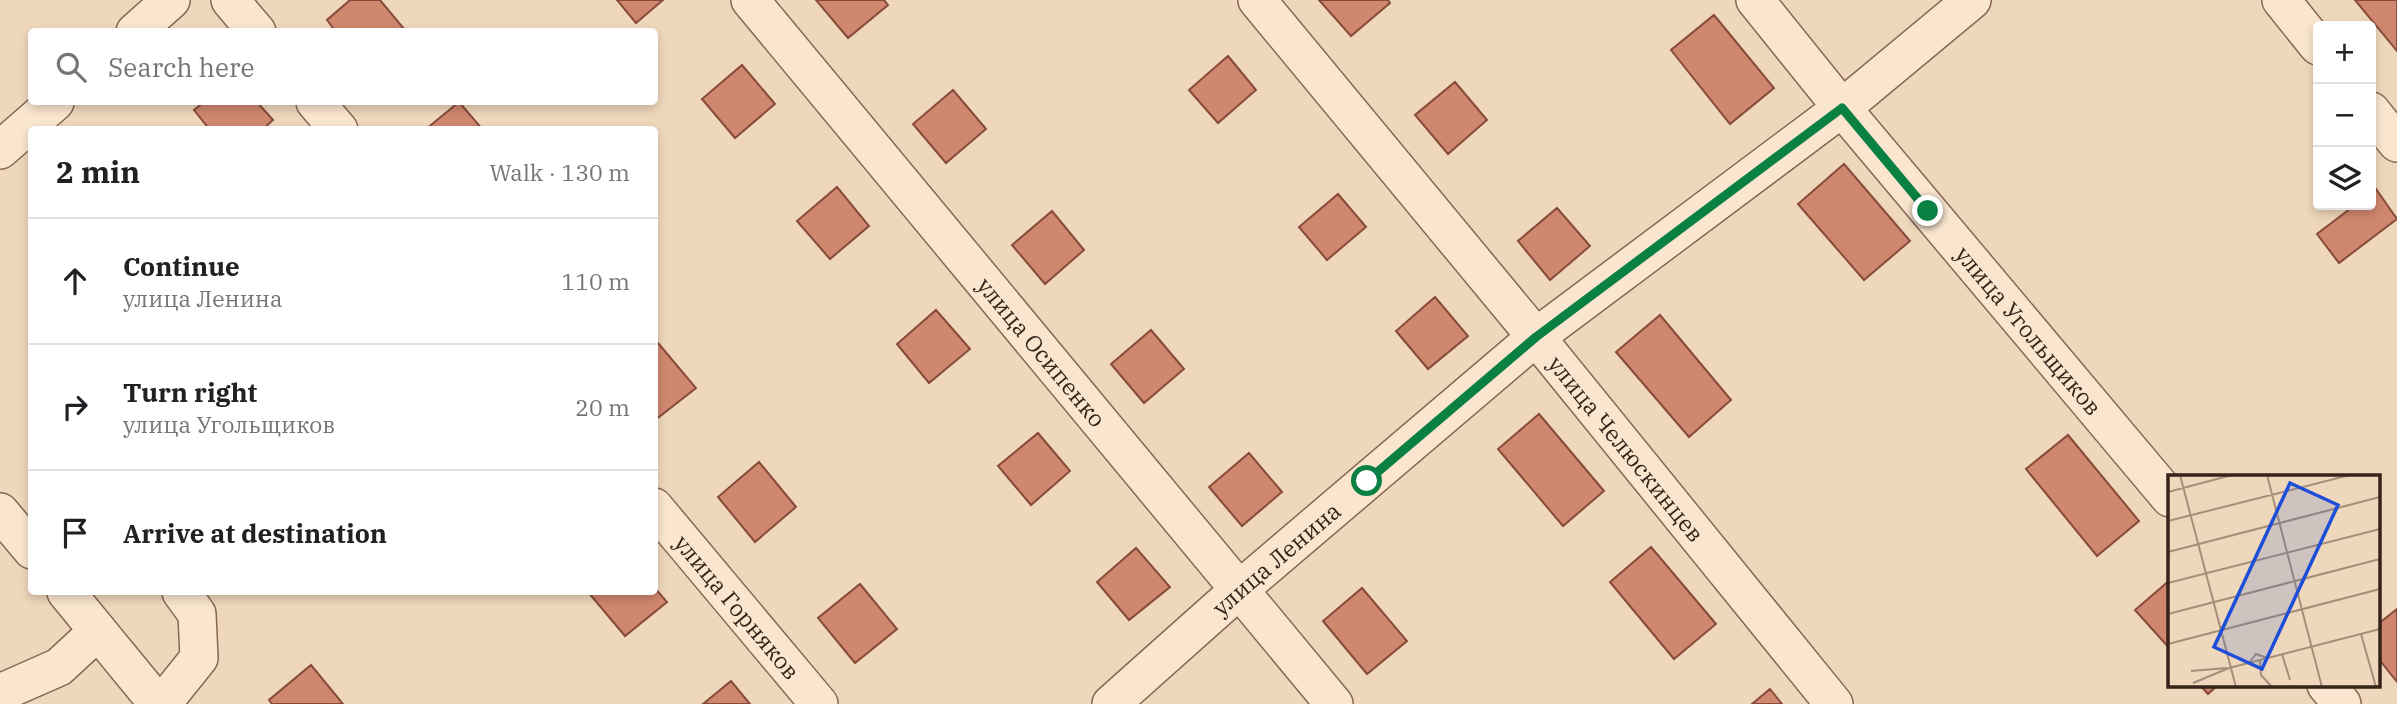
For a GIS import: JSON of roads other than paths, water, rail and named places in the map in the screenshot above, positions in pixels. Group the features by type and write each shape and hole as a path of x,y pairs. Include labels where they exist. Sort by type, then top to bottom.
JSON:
{"street":[{"path":"140,28 172,0"},
{"path":"230,0 254,28"},
{"name":"улица Осипенко","path":"750,0 1334,704"},
{"name":"улица Челюскинцев","path":"1256,0 1536,337 1835,704"},
{"name":"улица Угольщиков","path":"1755,0 1842,108 2168,497"},
{"name":"улица Ленина","path":"1111,704 1240,589 1536,337 1842,108 1972,0"},
{"path":"2281,0 2313,40"},
{"path":"0,150 52,105"},
{"path":"317,105 335,126"},
{"path":"2376,117 2397,143"},
{"path":"12,511 28,542"},
{"name":"улица Горняков","path":"658,513 819,704"},
{"path":"68,595 160,704 199,658 197,614 183,595"},
{"path":"0,693 59,667 98,631"},
{"path":"2327,686 2342,704"}]}
